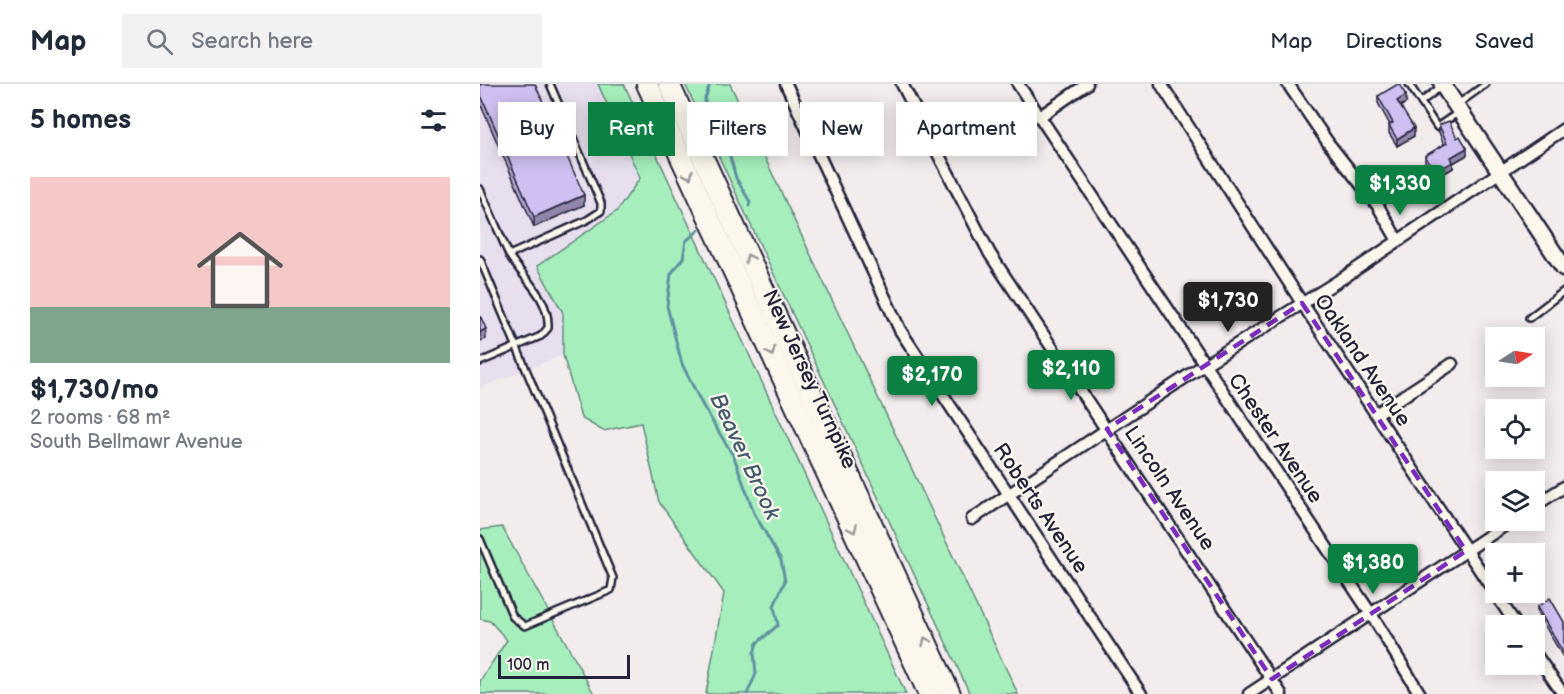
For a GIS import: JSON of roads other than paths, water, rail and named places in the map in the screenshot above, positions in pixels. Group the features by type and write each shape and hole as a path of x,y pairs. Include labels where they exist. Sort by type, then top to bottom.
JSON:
{"highway":[{"name":"New Jersey Turnpike","path":"669,84 951,694"},
{"path":"677,84 705,163"},
{"name":"New Jersey Turnpike","path":"648,88 929,694"}],"main road":[{"path":"1443,85 1564,268"}],"street":[{"name":"Roberts Avenue","path":"786,84 900,330 1141,694"},
{"name":"Lincoln Avenue","path":"902,84 990,254 1281,694"},
{"name":"Chester Avenue","path":"1018,84 1371,614 1420,694"},
{"path":"1040,117 1087,84"},
{"name":"Oakland Avenue","path":"1161,84 1302,303 1510,615"},
{"path":"1288,84 1329,144 1378,206 1398,241"},
{"path":"972,519 1204,364 1398,241 1564,129"},
{"path":"1376,414 1452,364"},
{"path":"1545,499 1564,487"},
{"path":"1250,694 1496,531"},
{"path":"1545,668 1563,694"}],"lane":[{"path":"509,255 587,220 601,211 602,203 550,84"},
{"path":"1409,84 1437,127 1486,84"},
{"path":"1421,102 1443,85"},
{"path":"480,189 509,255 537,292 548,318 548,328 541,336 480,362"},
{"path":"480,259 614,578 611,590 525,626 513,617 480,539"},
{"path":"1529,318 1564,291"}],"waterway":[{"name":"Beaver Brook","path":"710,84 705,99 705,108 724,135 736,178 750,202 749,206"},
{"name":"Beaver Brook","path":"699,230 686,241 683,258 671,274 667,306 682,364 703,406 734,457 754,513 781,560 785,581 774,606 778,625 757,643 754,653 756,674 747,694"}]}
